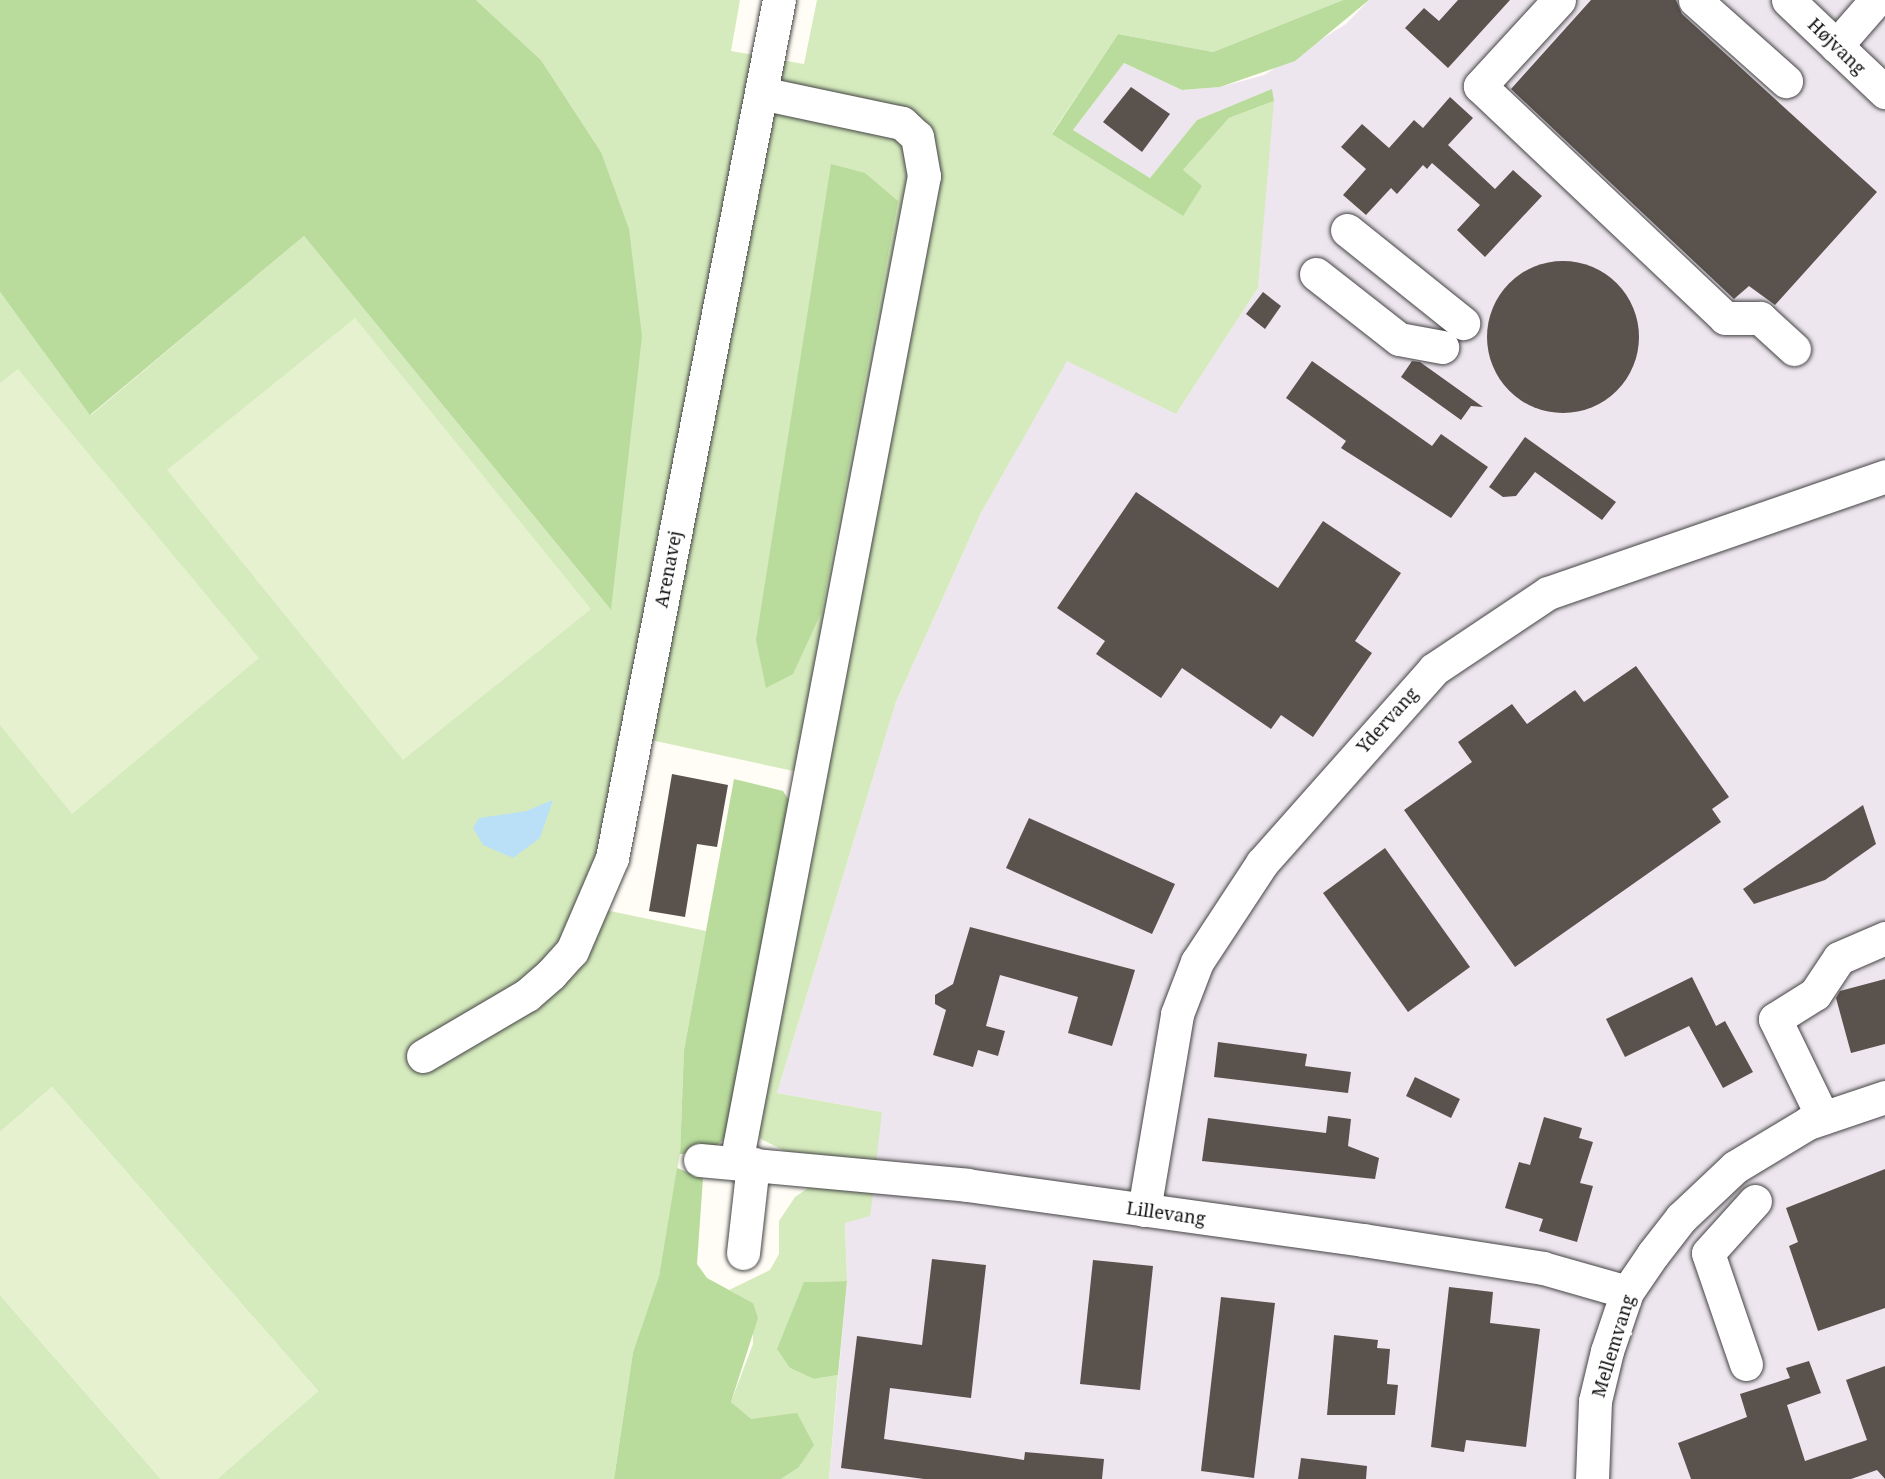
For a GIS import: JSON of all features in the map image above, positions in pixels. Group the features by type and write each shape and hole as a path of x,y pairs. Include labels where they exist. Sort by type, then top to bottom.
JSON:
{"street":[{"name":"Arenavej","path":"423,1056 527,995 551,974 572,951 612,858 779,0"},
{"path":"1559,0 1480,86 1725,317 1760,317 1794,349"},
{"name":"Højvang","path":"1788,0 1885,92"},
{"path":"1836,46 1876,0"},
{"path":"1714,6 1786,81"},
{"path":"743,1253 745,1164 924,176 916,137 902,123 761,93"},
{"path":"1316,274 1399,339 1452,335 1347,230"},
{"name":"Ydervang","path":"1144,1210 1177,1014 1197,962 1262,863 1434,669 1548,593 1885,475"},
{"path":"1823,1118 1775,1019 1815,994 1839,958 1885,938"},
{"name":"Mellemvang","path":"1592,1479 1595,1401 1627,1292 1681,1218 1735,1167 1823,1118 1885,1097"},
{"name":"Lillevang","path":"700,1160 967,1185 1144,1210 1543,1268 1627,1292"},
{"path":"1746,1364 1708,1253 1755,1201"}],"shaded area":[{"path":"1369,0 1885,0 1885,1479 829,1479 847,1281 845,1223 882,1112 777,1093 896,702 981,513 1067,360 1176,414 1258,288 1272,90 1197,120 1150,178 1073,130 1124,63 1182,90 1220,87 1264,75 1346,24"}],"green space":[{"path":"0,0 476,0 541,60 601,152 629,229 642,336 611,610 304,236 90,415 0,292"},
{"path":"476,0 740,0 731,51 754,55 586,906 706,931 684,1050 680,1154 659,1276 633,1352 614,1479 217,1479 318,1391 52,1087 0,1132 0,292 91,415 304,236 610,609 601,152 541,60"},
{"path":"817,0 1343,0 1213,52 1118,34 1052,133 1183,216 1182,171 1229,118 1274,101 1258,288 1176,414 1067,361 981,513 896,702 777,1093 882,1112 876,1164 795,1156 761,1139 754,1125 821,777 651,740 781,60 804,64"},
{"path":"1343,0 1369,0 1295,61 1220,87 1182,90 1124,63 1073,130 1150,178 1197,120 1272,89 1274,101 1229,118 1183,170 1202,186 1183,216 1052,134 1118,34 1213,52"},
{"path":"831,164 865,173 898,201 821,613 793,674 766,688 756,640"},
{"path":"355,318 591,609 403,760 167,470"},
{"path":"18,369 259,658 72,814 0,725 0,383"},
{"path":"734,779 783,791 789,800 738,1129 705,1154 680,1154 684,1050"},
{"path":"52,1087 318,1391 217,1479 161,1479 0,1295 0,1132"},
{"path":"677,1168 703,1178 697,1264 707,1278 753,1303 758,1318 731,1402 751,1419 797,1413 814,1445 798,1468 781,1479 614,1479 633,1352 659,1276"},
{"path":"817,1182 874,1186 870,1216 845,1223 847,1281 804,1282 790,1368 814,1379 838,1375 829,1479 781,1479 798,1468 731,1402 753,1344 753,1303 729,1290 770,1270 779,1254 779,1221 795,1197"},
{"path":"847,1281 838,1375 814,1379 790,1368 777,1349 804,1282"},
{"path":"0,1295 161,1479 0,1479"}],"water":[{"path":"553,800 540,838 513,858 483,845 473,828 479,818 526,811"}],"building":[{"path":"1458,0 1510,0 1448,68 1405,28 1424,8 1439,21"},
{"path":"1591,0 1676,0 1682,14 1877,192 1775,305 1749,286 1734,299 1511,89"},
{"path":"1131,87 1170,114 1142,152 1103,122"},
{"path":"1450,97 1473,118 1448,145 1495,189 1513,170 1542,196 1485,257 1457,230 1480,205 1432,163 1427,169 1423,165 1397,194 1391,188 1366,215 1343,195 1366,169 1341,147 1362,124 1389,148 1414,120 1423,128"},
{"path":"1563,261 1592,267 1617,283 1633,308 1639,337 1633,366 1617,391 1592,407 1563,413 1534,407 1509,391 1493,366 1487,337 1493,308 1509,283 1534,267"},
{"path":"1263,292 1281,306 1265,329 1246,314"},
{"path":"1312,361 1432,446 1441,434 1488,467 1451,518 1341,448 1346,441 1286,398"},
{"path":"1412,361 1420,362 1483,407 1471,406 1461,420 1401,377"},
{"path":"1525,437 1616,502 1602,520 1535,472 1516,496 1503,497 1489,487"},
{"path":"1136,492 1278,588 1323,521 1401,573 1355,641 1372,653 1313,737 1281,715 1271,729 1182,668 1161,698 1096,654 1105,641 1057,608"},
{"path":"1636,666 1729,797 1712,809 1721,822 1515,967 1404,810 1472,762 1458,742 1512,704 1527,724 1575,690 1584,702"},
{"path":"672,774 728,785 717,847 697,844 685,917 649,911"},
{"path":"1863,805 1876,844 1825,880 1754,904 1743,889"},
{"path":"1029,818 1175,884 1152,934 1006,868"},
{"path":"1385,848 1470,967 1408,1012 1323,893"},
{"path":"970,927 1135,970 1112,1046 1068,1033 1078,997 1000,975 986,1026 1005,1031 998,1056 978,1050 973,1067 933,1055 946,1010 935,1004 935,995 953,984"},
{"path":"1692,977 1716,1026 1725,1021 1753,1072 1723,1088 1689,1026 1625,1057 1606,1019"},
{"path":"1885,979 1885,1044 1851,1053 1836,998 1840,991"},
{"path":"1218,1042 1307,1054 1305,1066 1351,1072 1348,1093 1214,1077"},
{"path":"1415,1077 1460,1099 1451,1118 1406,1096"},
{"path":"1328,1116 1351,1119 1348,1146 1379,1158 1375,1179 1202,1161 1208,1118 1326,1133"},
{"path":"1544,1117 1582,1128 1579,1138 1593,1142 1580,1183 1593,1186 1577,1242 1539,1231 1543,1219 1505,1208 1519,1162 1530,1165"},
{"path":"1885,1169 1885,1308 1818,1331 1789,1246 1798,1242 1786,1208"},
{"path":"932,1259 986,1265 971,1398 890,1388 884,1439 1024,1460 1025,1452 1104,1459 1102,1479 924,1479 841,1468 857,1336 922,1345"},
{"path":"1093,1260 1153,1266 1140,1390 1080,1384"},
{"path":"1449,1287 1493,1292 1490,1323 1540,1329 1526,1447 1466,1440 1464,1452 1431,1447"},
{"path":"1221,1297 1275,1303 1254,1478 1201,1471"},
{"path":"1334,1335 1378,1340 1377,1348 1390,1349 1387,1384 1398,1385 1395,1415 1327,1415"},
{"path":"1809,1361 1821,1393 1787,1405 1805,1461 1867,1440 1846,1380 1885,1366 1885,1479 1877,1470 1851,1479 1691,1479 1678,1443 1747,1417 1740,1394 1790,1378 1786,1368"},
{"path":"1301,1458 1367,1466 1366,1479 1298,1479"}]}
